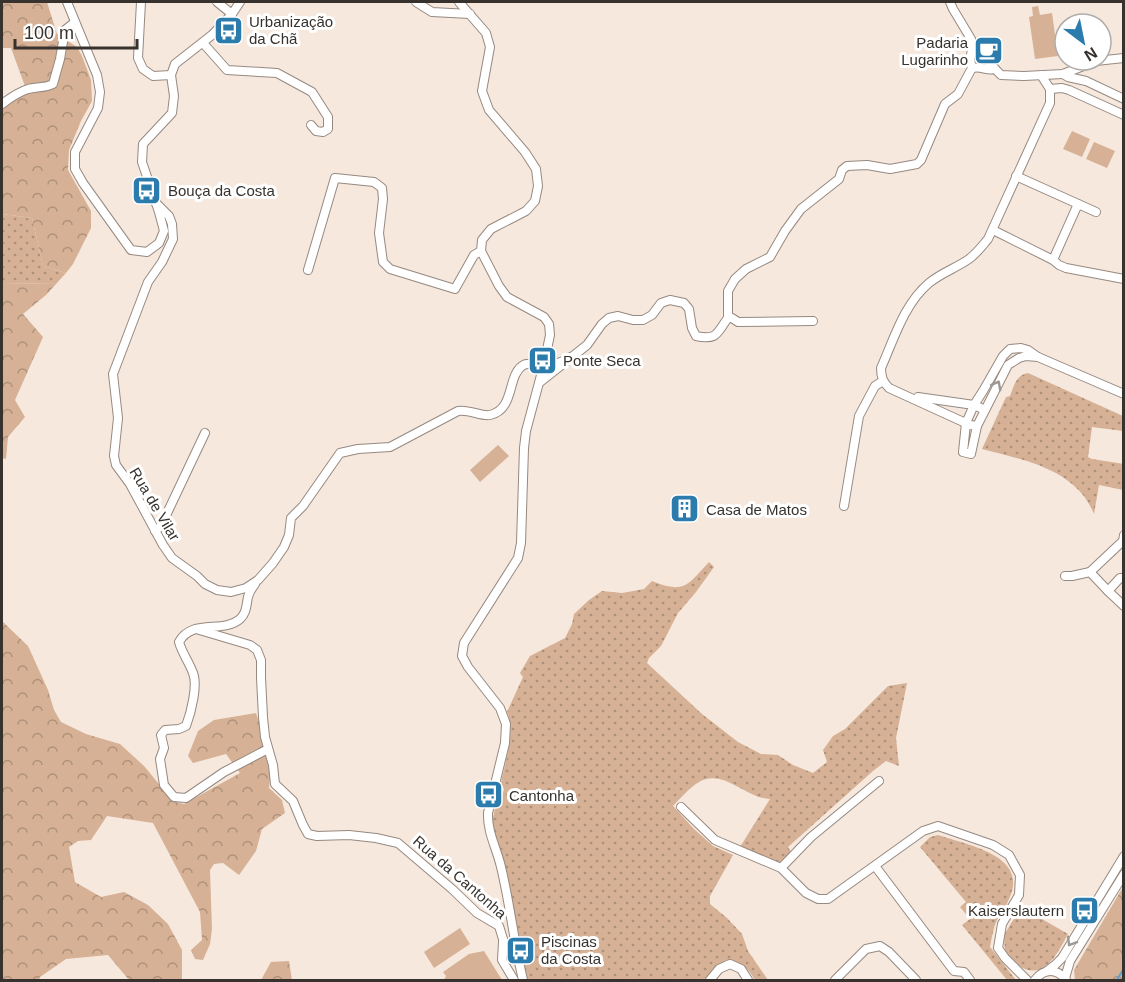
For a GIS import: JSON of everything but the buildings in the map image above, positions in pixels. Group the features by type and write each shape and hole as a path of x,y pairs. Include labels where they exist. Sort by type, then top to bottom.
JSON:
{"street":[{"path":"67,2 97,75 100,92 98,108 75,152 75,169 131,250 147,252 159,243 164,231 142,162 143,144 172,113 174,96 171,75 175,64 212,35 240,2"},
{"path":"141,2 138,58 143,69 153,76 171,75"},
{"path":"217,2 232,14"},
{"path":"416,2 432,12 470,14"},
{"path":"459,2 486,33 490,47 482,91 489,110 525,152 536,169 538,186 535,201 526,211 491,229 482,240 481,251 507,297 544,317 549,324 550,335 526,432 521,543 518,558 464,643 462,656 500,708 506,724 505,743 488,813 488,825 501,866 523,981"},
{"path":"950,2 973,46 998,72"},
{"path":"2,104 26,90 53,84 65,30 75,22"},
{"path":"202,43 227,70 277,73 312,92 328,117 328,129 323,132 316,131 311,125"},
{"path":"540,381 587,345 609,318 618,316 643,320 652,315 661,303 670,300 684,303 689,309 692,328 696,336 706,339 718,333 728,318 728,291 735,279 746,269 770,257 801,209 839,179 842,170 847,166 867,165 890,169 916,164 921,160 945,104 958,94 972,68 970,59 973,46"},
{"path":"972,68 980,67 1024,76 1068,72"},
{"path":"1063,74 1086,81 1120,97 1110,109"},
{"path":"977,426 889,388 883,381 881,368 916,295 930,282 968,260 988,239 993,230 1050,104 1050,89 1041,75"},
{"path":"1050,89 1069,90 1124,115"},
{"path":"1016,176 1096,212"},
{"path":"308,270 335,178 374,182 382,189 379,233 383,261 390,269 455,289 474,255 481,251"},
{"name":"Rua de Vilar","path":"155,201 168,216 172,239 162,262 148,282 113,374 118,418 114,456 116,465 130,484 172,558 205,584 217,590 231,592 246,588 258,580 284,547 289,535 291,518 303,506 340,453 358,449 390,447 458,411 465,410 484,416 492,415 503,407 508,399 520,366 526,364 544,366"},
{"path":"1053,260 1078,204"},
{"path":"993,230 1066,268 1124,279"},
{"path":"728,318 738,322 813,321"},
{"path":"1038,357 1026,356 1008,365 977,426 971,454 963,452 966,423 974,405 1003,356 1010,349 1028,350 1038,357 1123,393"},
{"path":"544,366 555,365 572,357"},
{"path":"844,506 859,416 875,386 883,381"},
{"path":"909,396 974,405 984,410"},
{"path":"155,531 161,526 205,433"},
{"path":"1065,576 1090,572 1123,540 1124,535"},
{"path":"1090,572 1124,606"},
{"path":"1108,591 1119,578 1124,578"},
{"path":"258,580 248,597 245,613 237,621 226,625 196,629 183,634 179,642 194,674 194,689 191,714 186,726 165,730 161,735 164,748 160,759 164,785 174,797 186,798 224,772 268,748"},
{"name":"Rua da Cantonha","path":"196,629 250,645 257,650 261,660 263,717 275,784 293,801 308,834 349,835 398,843 452,889 477,914 499,926 511,955 517,957"},
{"path":"781,868 811,837 879,781"},
{"path":"681,807 715,840 781,868 806,893 818,899 828,899 923,831 938,826 993,845 1009,855 1020,875 1019,895 1002,924 998,948 1027,981"},
{"path":"1041,975 1062,958 1124,856"},
{"path":"874,866 954,971 964,972 970,981"},
{"path":"1019,972 1041,975 1057,972 1065,979 1070,961 1124,874"},
{"path":"503,939 502,960 513,981"},
{"path":"836,981 866,949 880,946 889,951 916,981"},
{"path":"710,981 719,969 730,964 741,969 748,981"}],"green space":[{"path":"2,2 47,2 57,34 77,47 91,80 92,101 69,150 68,170 91,211 91,228 66,273 43,266 32,218 2,214 2,104 26,89 11,48 2,48"},
{"path":"1038,6 1040,15 1052,13 1053,57 1035,59 1029,17 1033,16 1032,7"},
{"path":"1072,131 1090,139 1082,157 1063,149"},
{"path":"1094,142 1115,151 1107,168 1086,159"},
{"path":"2,214 32,218 43,266 66,273 56,284 2,283"},
{"path":"2,283 56,284 23,314 43,337 15,400 25,417 8,437 6,459 2,458"},
{"path":"1028,373 1123,416 1123,431 1092,427 1088,457 1124,464 1123,490 1099,485 1094,514 1086,499 1075,486 1062,477 1015,457 982,449 1006,397 1010,396 1018,379"},
{"path":"498,445 509,456 480,482 470,470"},
{"path":"709,562 714,567 678,613 661,646 647,663 702,714 738,742 761,754 778,755 793,765 813,773 827,762 823,750 833,736 845,729 888,686 907,683 896,738 899,766 886,761 873,771 788,847 791,852 779,863 740,847 770,799 762,798 728,782 710,778 696,784 673,806 713,846 733,855 710,896 710,904 742,934 748,951 768,980 755,980 744,966 726,960 713,969 706,980 527,980 492,822 497,799 502,796 504,789 501,783 510,737 507,712 523,677 520,673 530,656 565,638 574,614 602,591 622,593 644,589 652,581 678,587 690,582"},
{"path":"2,621 28,646 61,722 86,734 120,744 144,766 173,801 184,804 240,773 226,754 193,763 188,756 198,731 214,720 256,713 272,762 269,788 282,800 285,813 262,829 256,851 239,875 223,863 214,864 210,870 212,929 210,944 203,960 195,959 191,950 202,940 200,912 153,823 107,816 91,840 78,841 69,847 75,882 101,897 124,892 148,905 168,924 182,950 182,980 129,980 108,955 66,959 39,980 2,980"},
{"path":"938,835 992,854 1011,872 1013,884 1008,902 996,923 990,947 1016,980 1007,980 962,925 970,919 960,907 966,902 920,847 930,837"},
{"path":"1123,887 1123,980 1075,980 1074,970"},
{"path":"1021,907 1068,934 1050,963 1043,968 1028,970 1013,962 1005,953 1004,935"},
{"path":"460,928 470,944 434,968 424,952"},
{"path":"484,951 502,980 444,980 446,976 443,972 469,954"},
{"path":"289,961 292,980 261,980 271,962"}],"waterway":[{"path":"1117,980 1124,968"}],"place":[{"name":"Urbanização da Chã","path":"228,30"},
{"name":"Padaria Lugarinho","path":"989,51"},
{"name":"Bouça da Costa","path":"147,190"},
{"name":"Ponte Seca","path":"542,360"},
{"name":"Casa de Matos","path":"685,509"},
{"name":"Cantonha","path":"488,795"},
{"name":"Kaiserslautern","path":"1085,910"},
{"name":"Piscinas da Costa","path":"520,950"}]}
